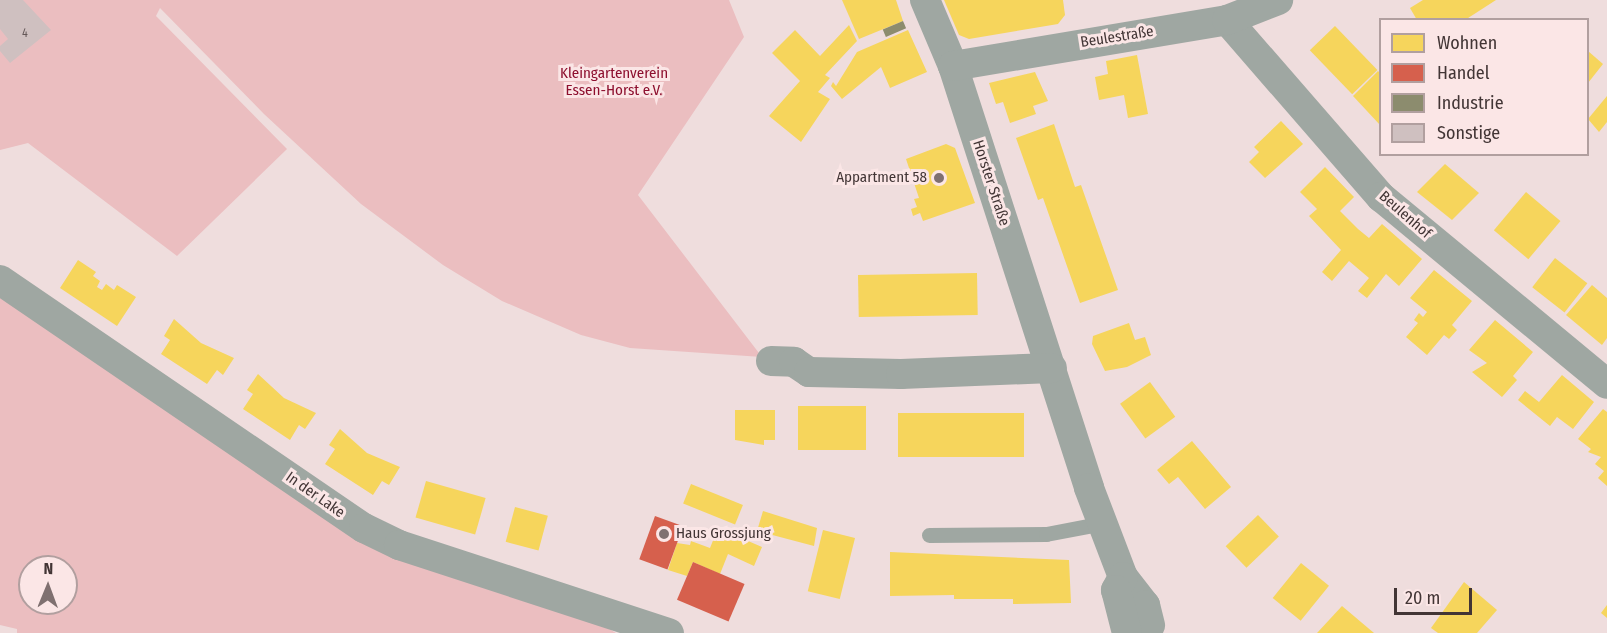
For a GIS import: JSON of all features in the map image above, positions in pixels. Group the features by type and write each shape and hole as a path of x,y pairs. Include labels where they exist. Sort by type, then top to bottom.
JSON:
{"street":[{"name":"Horster Straße","path":"925,0 953,66 1102,523 1123,577 1145,605 1144,631"},
{"name":"Beulestraße","path":"953,66 1227,20 1278,0"},
{"name":"Beulenhof","path":"1227,20 1382,196 1607,384"},
{"name":"In der Lake","path":"0,280 364,528 399,544 669,633"},
{"path":"771,361 794,362 809,372 901,374 1052,368"}],"lane":[{"path":"929,535 1046,534 1102,523"}],"green space":[{"name":"Kleingartenverein Essen-Horst e.V.","path":"0,0 729,0 744,37 638,195 762,357 630,348 581,335 502,301 443,265 361,204 264,114 160,8 156,16 287,149 177,256 28,143 0,150"},
{"path":"0,289 359,533 583,613 616,633 17,633 17,629 0,625"}],"building: Wohnen":[{"path":"842,0 896,0 903,21 859,39"},
{"path":"944,0 1063,0 1065,15 1058,24 969,39 959,35"},
{"path":"1423,0 1496,0 1468,18 1416,18 1410,8"},
{"path":"849,25 857,41 825,75 830,78 818,92 830,99 801,142 769,116 800,81 772,53 795,30 820,56"},
{"path":"1335,26 1377,70 1352,94 1310,50"},
{"path":"908,30 927,72 890,88 881,67 842,99 831,86 833,82 836,86 857,52"},
{"path":"1589,52 1603,64 1589,82"},
{"path":"1137,55 1148,114 1128,118 1124,95 1099,100 1095,77 1108,74 1106,61"},
{"path":"1035,72 1048,101 1033,106 1036,114 1010,123 1003,102 996,104 989,83"},
{"path":"1379,72 1379,124 1353,96"},
{"path":"1607,96 1607,122 1599,132 1589,118"},
{"path":"1281,121 1303,144 1265,178 1249,162 1259,152 1254,147"},
{"path":"1054,124 1075,187 1081,185 1118,290 1080,303 1043,198 1038,200 1016,138"},
{"name":"Appartment 58","path":"946,144 955,148 975,203 923,221 920,213 913,216 911,209 917,207 914,199 919,198 906,159"},
{"path":"1445,164 1479,193 1452,220 1417,192"},
{"path":"1325,167 1354,197 1340,211 1358,229 1369,238 1382,224 1422,259 1399,286 1386,274 1367,298 1358,291 1369,278 1349,261 1332,281 1322,272 1341,250 1309,216 1317,209 1300,192"},
{"path":"1526,192 1560,221 1528,259 1494,230"},
{"path":"1555,258 1587,283 1565,312 1532,287"},
{"path":"78,260 96,272 93,276 100,281 97,287 102,290 106,284 114,290 117,285 136,297 117,326 60,288"},
{"path":"1434,270 1472,301 1452,325 1457,330 1449,339 1444,335 1427,355 1406,337 1418,323 1414,320 1419,313 1423,317 1427,312 1410,298"},
{"path":"977,273 978,315 859,317 858,275"},
{"path":"1592,285 1607,298 1607,338 1602,345 1566,315"},
{"path":"174,319 201,343 234,358 223,375 217,370 207,384 161,354 170,340 164,336"},
{"path":"1495,320 1533,352 1513,376 1517,380 1502,397 1472,372 1487,363 1469,350"},
{"path":"1129,323 1135,340 1145,337 1151,355 1127,367 1105,371 1092,344 1093,336"},
{"path":"258,374 284,398 316,413 305,429 299,425 290,440 243,409 253,394 247,390"},
{"path":"1562,375 1594,402 1573,429 1557,417 1550,426 1518,400 1525,391 1539,402"},
{"path":"1150,382 1175,417 1145,439 1120,404"},
{"path":"798,406 866,406 866,450 798,450"},
{"path":"1603,409 1607,412 1607,486 1598,478 1604,471 1595,464 1601,457 1588,452 1591,449 1578,439"},
{"path":"735,410 775,410 775,440 764,440 764,445 735,440"},
{"path":"898,413 1024,413 1024,457 898,457"},
{"path":"340,429 367,453 400,467 389,485 382,481 373,495 325,464 335,449 329,445"},
{"path":"1192,441 1231,487 1205,509 1178,477 1169,484 1157,470"},
{"path":"426,481 486,498 475,535 416,518"},
{"path":"691,484 743,505 735,524 683,503"},
{"path":"515,507 548,516 539,551 506,542"},
{"path":"763,511 817,528 814,546 757,531"},
{"path":"1258,515 1279,537 1246,568 1226,546"},
{"path":"718,528 762,547 754,566 728,554 720,574 693,562 687,576 668,570 677,543 690,545 691,541 710,548"},
{"path":"823,530 855,538 840,599 808,591"},
{"path":"890,552 1069,560 1071,603 1013,604 1013,599 954,599 954,595 890,596"},
{"path":"1301,563 1329,586 1301,621 1273,598"},
{"path":"1464,582 1497,610 1477,633 1438,633 1431,628"},
{"path":"1607,605 1607,618 1601,613"},
{"path":"1342,606 1374,633 1317,633"}],"building: Handel":[{"name":"Haus Grossjung","path":"655,516 683,526 667,569 639,559"},
{"path":"693,562 745,584 729,622 677,600"}],"building: Industrie":[{"path":"903,21 906,28 886,37 883,30"}],"building: Sonstige":[{"path":"0,0 23,0 51,30 10,63 0,51 0,46 8,39 0,29"}],"place":[{"name":"Appartment 58","path":"939,178"},
{"name":"Haus Grossjung","path":"664,534"}]}
